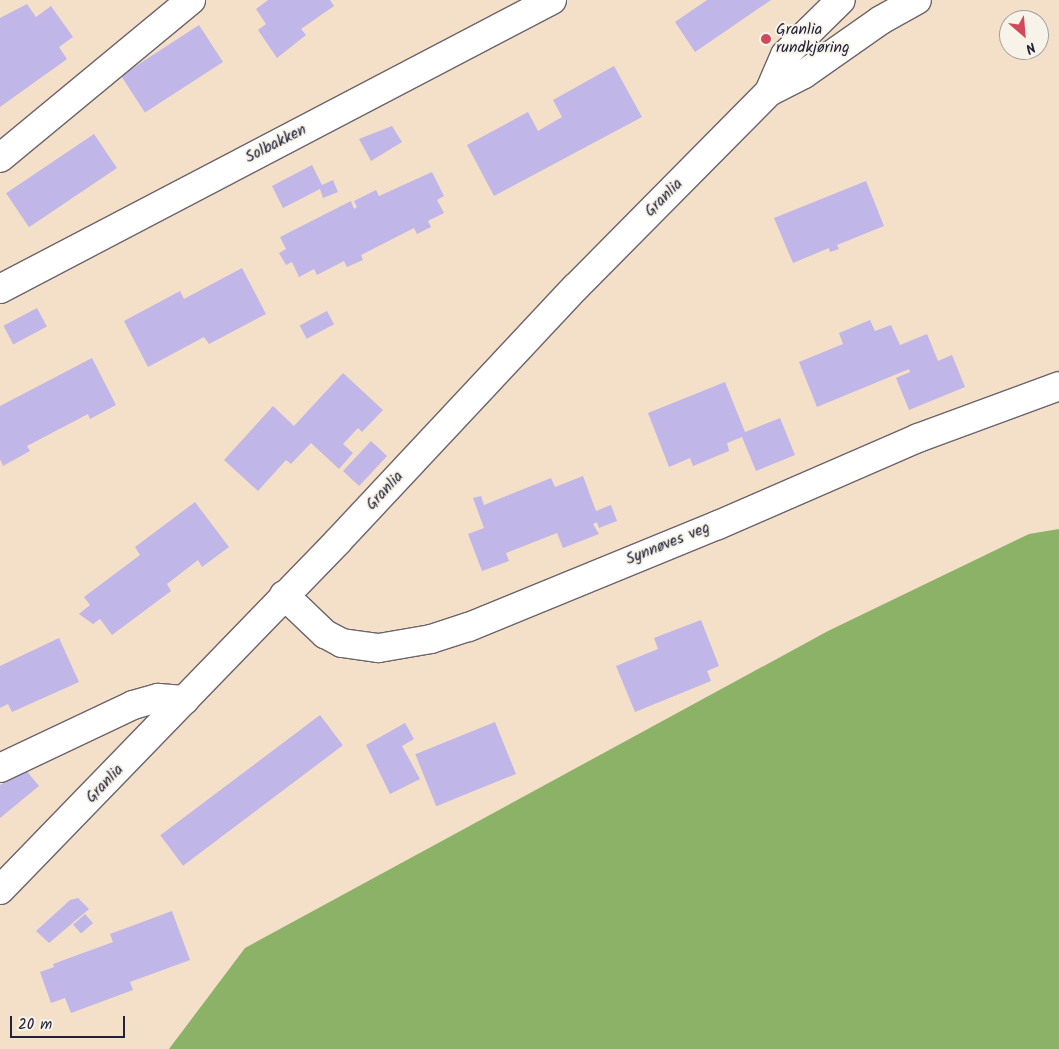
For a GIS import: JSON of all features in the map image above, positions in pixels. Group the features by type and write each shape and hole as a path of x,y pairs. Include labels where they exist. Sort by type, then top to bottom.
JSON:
{"street":[{"name":"Solbakken","path":"0,289 552,0"},
{"name":"Granlia","path":"769,92 785,55 841,0"},
{"name":"Granlia","path":"0,890 185,700 575,288 769,92 804,74 881,20 917,0"},
{"path":"0,158 186,2"},
{"name":"Synnøves veg","path":"284,595 325,634 342,643 379,648 430,639 469,627 718,524 918,438 1059,386"},
{"path":"0,768 133,705 158,698 185,700"}],"green space":[{"path":"1059,529 1059,1049 169,1049 245,948 828,631 1029,534"}],"building":[{"path":"268,0 330,0 334,6 301,29 306,35 277,58 258,30 266,24 256,9"},
{"path":"707,0 771,0 695,52 675,22"},
{"path":"27,4 36,17 51,6 73,37 59,47 67,59 0,107 0,18"},
{"path":"199,25 223,62 145,113 121,76"},
{"path":"614,66 642,117 494,196 467,145 528,112 538,131 562,117 553,100"},
{"path":"392,126 402,142 371,161 359,139"},
{"path":"94,134 117,168 29,227 6,193"},
{"path":"312,165 322,185 333,180 338,192 323,198 320,189 283,208 272,186"},
{"path":"432,172 444,196 437,200 444,213 428,221 431,227 417,234 414,228 361,255 363,260 347,267 344,261 317,275 314,269 299,277 292,262 286,265 279,253 286,249 280,237 351,201 354,209 357,207 354,201 376,190 379,196"},
{"path":"866,181 884,226 837,245 839,249 830,252 829,248 793,263 774,218"},
{"path":"242,268 266,314 209,344 204,337 148,367 124,321 180,291 184,299"},
{"path":"37,308 47,327 13,344 3,326"},
{"path":"327,311 334,324 307,339 300,326"},
{"path":"870,320 875,331 891,325 900,345 927,334 938,361 952,355 965,387 909,410 896,378 910,372 909,369 817,407 799,362 843,344 839,333"},
{"path":"92,358 116,405 90,419 88,414 27,446 30,451 3,466 0,459 0,406"},
{"path":"343,373 383,410 362,432 358,428 343,444 353,453 339,469 311,443 291,464 286,460 258,491 224,460 273,406 294,426"},
{"path":"725,382 745,432 780,418 795,455 756,471 742,437 727,443 729,451 693,466 690,458 669,467 648,413"},
{"path":"371,441 387,456 359,486 343,471"},
{"path":"583,476 596,511 611,505 617,521 599,528 597,522 593,524 599,534 563,548 557,533 506,553 509,561 482,571 468,534 484,528 473,498 481,496 484,505 551,478 555,487"},
{"path":"195,502 229,547 202,567 198,560 167,584 171,591 112,635 100,619 93,624 79,614 90,605 84,597 140,555 135,547"},
{"path":"701,620 719,666 707,671 711,681 635,712 616,666 658,649 654,638"},
{"path":"59,638 79,682 12,712 8,704 0,708 0,666"},
{"path":"320,715 343,745 183,866 160,835"},
{"path":"495,722 516,774 436,806 415,754"},
{"path":"405,723 414,739 402,746 420,779 390,794 366,745"},
{"path":"25,769 39,786 0,818 0,785"},
{"path":"78,898 89,909 49,943 36,931 70,900"},
{"path":"172,911 190,960 130,982 133,990 71,1013 65,998 51,1003 40,972 54,967 53,964 113,942 110,934"},
{"path":"85,914 93,923 81,934 73,925"}],"place":[{"name":"Granlia rundkjøring","path":"766,39"}]}
